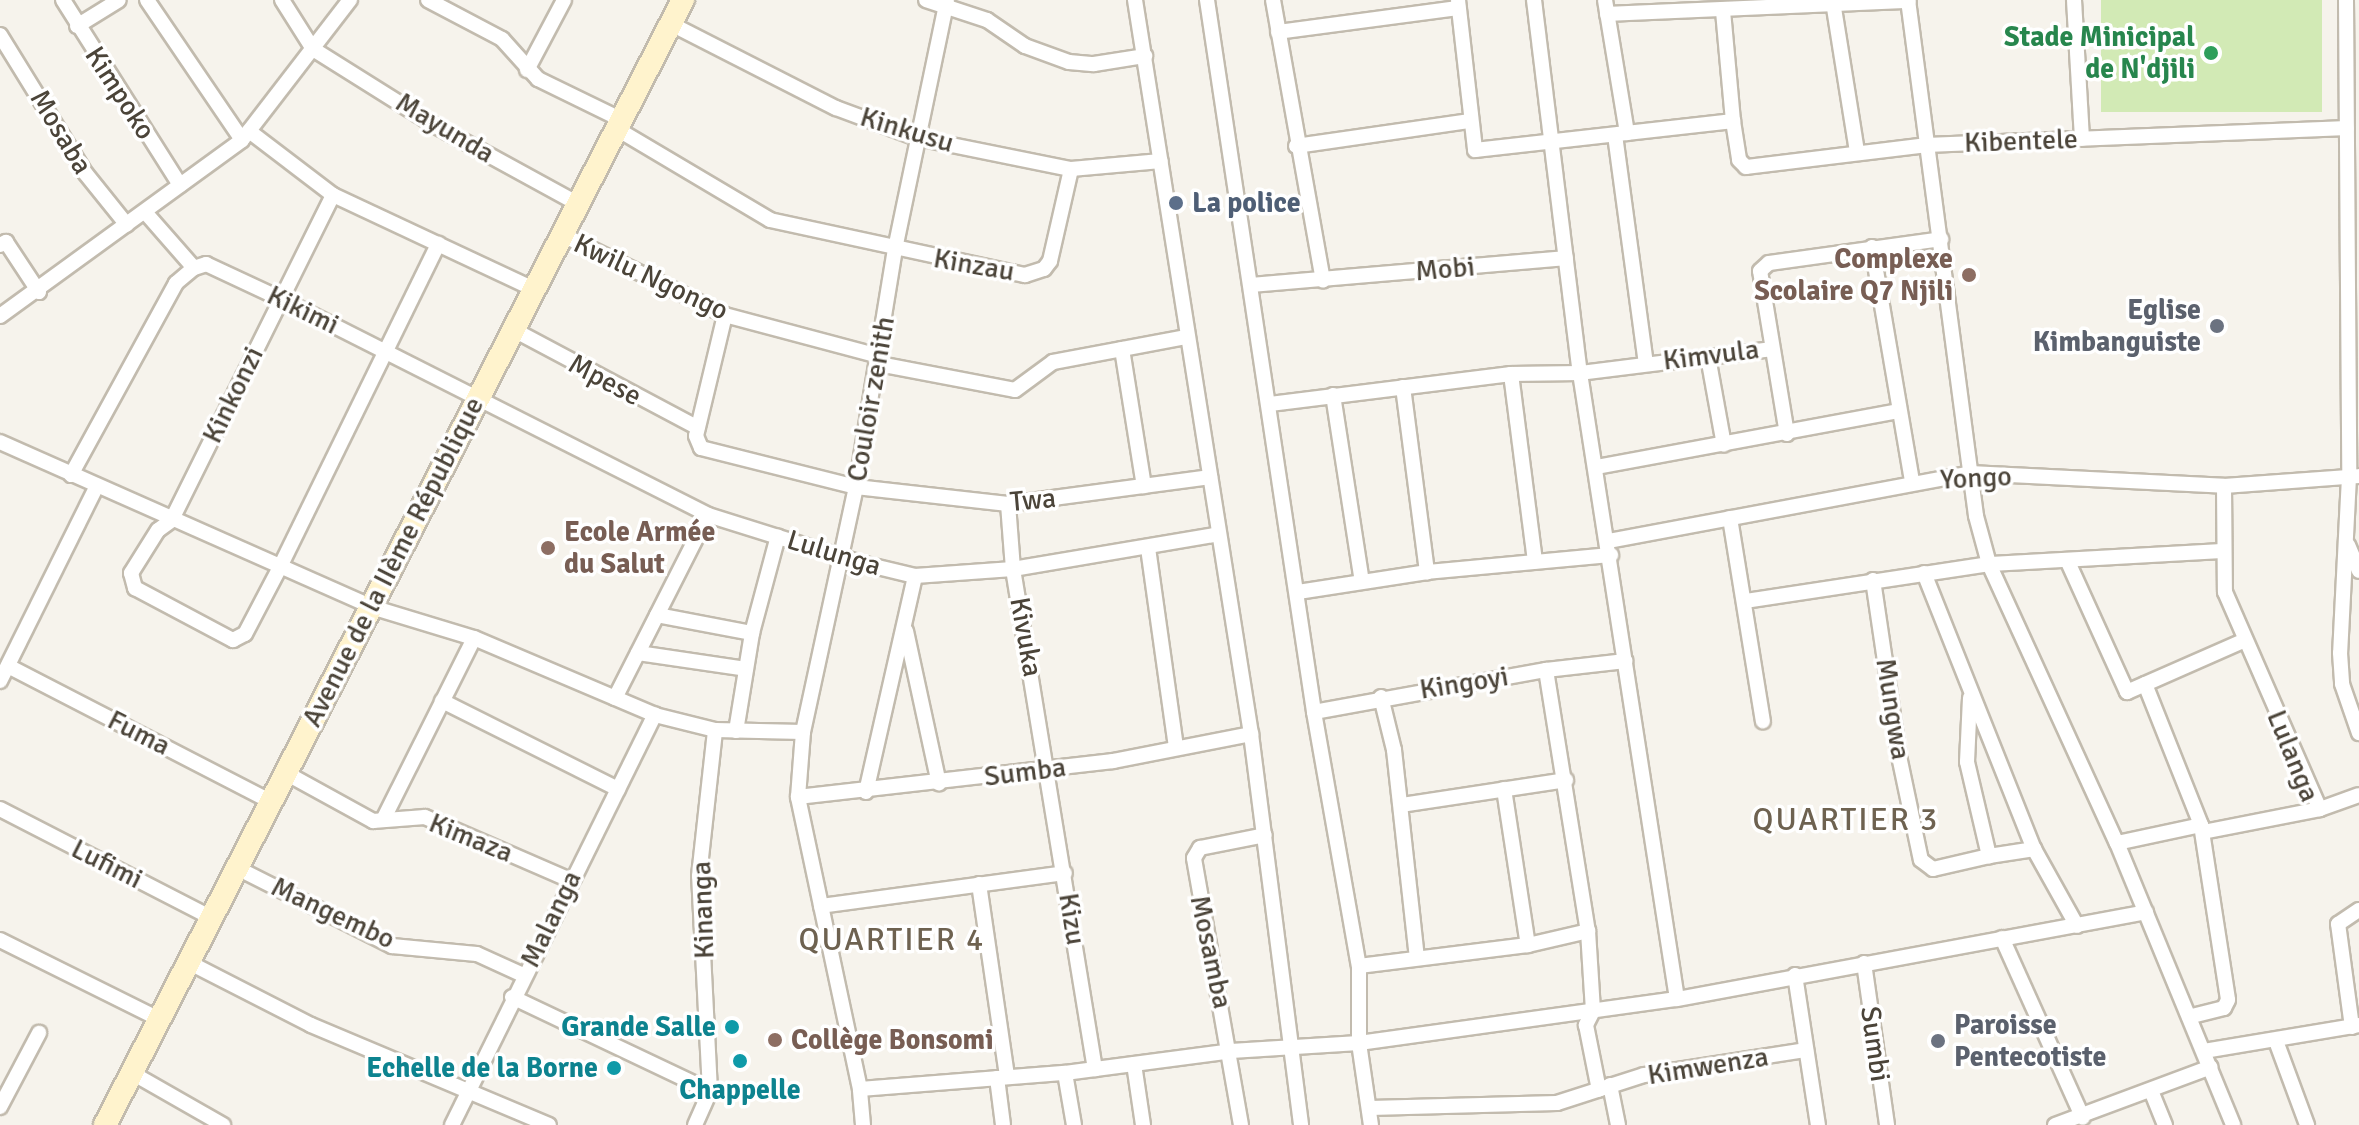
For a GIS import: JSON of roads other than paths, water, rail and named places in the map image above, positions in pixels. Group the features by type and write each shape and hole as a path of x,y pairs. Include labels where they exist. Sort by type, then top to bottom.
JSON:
{"street":[{"name":"Kimpoko","path":"63,0 180,185"},
{"path":"77,26 119,0"},
{"path":"147,0 246,136 333,195 534,289"},
{"path":"282,0 313,49"},
{"path":"0,316 39,292 246,136 350,0"},
{"path":"428,0 502,39 527,70 618,124 760,216 895,249"},
{"path":"527,70 564,0"},
{"path":"926,0 946,3 987,20 1025,46 1069,62 1094,64 1145,56"},
{"path":"1135,0 1251,734 1295,1047 1301,1125"},
{"path":"1207,0 1314,712 1359,966 1359,1043 1371,1125"},
{"path":"1273,0 1296,146 1323,281"},
{"path":"1534,0 1580,373 1610,548 1677,999"},
{"path":"2074,0 2082,139"},
{"path":"2346,0 2353,66 2347,128 2354,185 2354,476 2340,653 2342,684 2359,733"},
{"name":"Avenue de la IIème République","path":"105,1125 188,962 214,919 284,772 375,608 680,1"},
{"path":"1646,363 1606,7 1723,11 1834,8 1908,1 1970,473 1989,564 2117,843 2233,1125"},
{"name":"Couloir zenith","path":"798,797 803,732 856,487 895,249 946,3"},
{"path":"1278,32 1458,4 1475,150 1550,144 1733,121 1723,11"},
{"path":"1834,8 1857,152"},
{"name":"Kinkusu","path":"671,24 836,108 917,138 1071,169 1161,161"},
{"name":"Mosaba","path":"0,35 92,184 127,225"},
{"name":"Mayunda","path":"313,49 434,125 578,204"},
{"path":"1296,146 1470,121"},
{"name":"Kibentele","path":"1733,121 1739,160 1746,167 1927,145 2347,128"},
{"name":"Kinzau","path":"895,249 1025,275 1044,269 1071,169"},
{"name":"Kinkonzi","path":"280,567 240,640 135,588 131,573 158,530 172,520 333,195"},
{"path":"71,475 176,283 194,268 145,212"},
{"name":"Kwilu Ngongo","path":"563,235 725,315 879,360"},
{"name":"Kimvula","path":"1580,373 1772,349 1758,276 1763,267 1872,247 1941,239"},
{"path":"2,240 39,292"},
{"path":"280,567 438,244"},
{"path":"1872,247 1912,482"},
{"name":"Mobi","path":"1252,285 1566,258"},
{"name":"Kikimi","path":"194,268 206,264 386,350 477,400"},
{"path":"698,428 725,315"},
{"name":"Mpese","path":"514,330 698,428 701,448 856,487"},
{"path":"879,360 1015,390 1053,362 1187,337"},
{"path":"1122,349 1144,486"},
{"path":"1772,349 1787,434"},
{"path":"1708,357 1724,445"},
{"path":"1270,404 1511,374 1580,373"},
{"path":"1511,374 1535,561"},
{"path":"1403,387 1427,572"},
{"path":"1333,395 1362,582"},
{"name":"Lulunga","path":"477,400 708,515 915,576 1013,569 1219,534"},
{"path":"1596,467 1898,411"},
{"path":"0,442 96,488 375,608 474,638 655,715 715,730 803,732"},
{"name":"Yongo","path":"1298,592 1610,548 1730,518 1970,473 2224,486 2354,476"},
{"name":"Twa","path":"856,487 1008,504 1210,477"},
{"name":"Lulanga","path":"2117,843 2320,809 2243,641 2225,592 2224,486"},
{"path":"0,681 96,488"},
{"name":"Kivuka","path":"1008,504 1013,569 1049,769"},
{"path":"615,698 708,515"},
{"path":"1730,518 1763,721"},
{"path":"736,731 752,633 778,536"},
{"path":"2348,544 2359,571"},
{"path":"1148,548 1176,747"},
{"path":"1745,601 1989,564 2224,551"},
{"path":"2068,562 2124,690 2145,684 2243,641"},
{"path":"1924,573 1970,698 2034,849 2077,926"},
{"path":"866,792 883,707 906,630 915,576"},
{"name":"Mungwa","path":"1873,580 1899,756 1921,860 1933,869 2034,849"},
{"path":"657,615 752,633"},
{"path":"906,630 939,783"},
{"path":"384,818 474,638"},
{"path":"638,653 746,669"},
{"name":"Kingoyi","path":"1314,712 1381,697 1546,670 1625,661"},
{"name":"Fuma","path":"8,666 269,801"},
{"name":"Kingoyi","path":"1546,670 1588,931 1593,1011"},
{"path":"2145,684 2202,829 2228,1000 2224,1008 2189,1017"},
{"name":"Kingoyi","path":"1381,697 1401,805 1417,957"},
{"path":"1970,698 1967,762 1989,856"},
{"path":"442,701 618,789"},
{"name":"Malanga","path":"452,1125 512,997 655,715"},
{"name":"Kinanga","path":"695,1125 710,1091 699,876 715,730"},
{"name":"Sumba","path":"798,797 866,792 1049,769 1251,734"},
{"name":"Kizu","path":"1049,769 1095,1069"},
{"name":"Kimaza","path":"284,772 373,821 425,817 570,880"},
{"path":"1401,805 1566,780"},
{"path":"1504,789 1528,945"},
{"path":"2320,809 2359,795"},
{"path":"798,797 860,1089 863,1125"},
{"name":"Lufimi","path":"0,809 214,919"},
{"name":"Mosamba","path":"1241,1125 1231,1051 1194,858 1200,848 1265,835"},
{"name":"Mangembo","path":"237,868 392,946 477,954 523,975"},
{"path":"821,906 1065,873"},
{"path":"979,884 1002,1077 1003,1125"},
{"path":"2204,1051 2356,1026 2338,924 2359,910"},
{"path":"860,1089 1065,1073 1231,1051 1359,1043 1593,1011 1677,999 2146,912"},
{"path":"1359,966 1528,945 1588,931"},
{"path":"2002,938 2083,1118"},
{"path":"0,940 159,1019"},
{"path":"188,962 311,1025 469,1088 549,1125"},
{"name":"Sumbi","path":"1864,963 1887,1125"},
{"path":"1795,975 1818,1125"},
{"path":"512,997 710,1091"},
{"name":"Kimwenza","path":"1593,1011 1586,1025 1618,1125"},
{"path":"0,1106 39,1033"},
{"path":"2276,1041 2307,1125"},
{"name":"Kimwenza","path":"1370,1108 1412,1104 1450,1109 1557,1103 1604,1088 1806,1050"},
{"path":"1134,1064 1143,1125"},
{"path":"2055,1125 2152,1093 2211,1067"},
{"path":"132,1073 223,1125"},
{"path":"1065,1073 1074,1125"},
{"path":"2152,1093 2165,1125"},
{"path":"1450,1109 1451,1125"}],"place":[{"name":"Stade Minicipal de N'djili","path":"2211,53"},
{"name":"La police","path":"1176,203"},
{"name":"Complexe Scolaire Q7 Njili","path":"1969,275"},
{"name":"Eglise Kimbanguiste","path":"2217,326"},
{"name":"Ecole Armée du Salut","path":"548,548"},
{"name":"Grande Salle","path":"732,1027"},
{"name":"Collège Bonsomi","path":"775,1040"},
{"name":"Paroisse Pentecotiste","path":"1938,1041"},
{"name":"Chappelle","path":"740,1061"},
{"name":"Echelle de la Borne","path":"614,1068"}],"district":[{"name":"QUARTIER 3","path":"1846,820"},
{"name":"QUARTIER 4","path":"892,940"}]}
